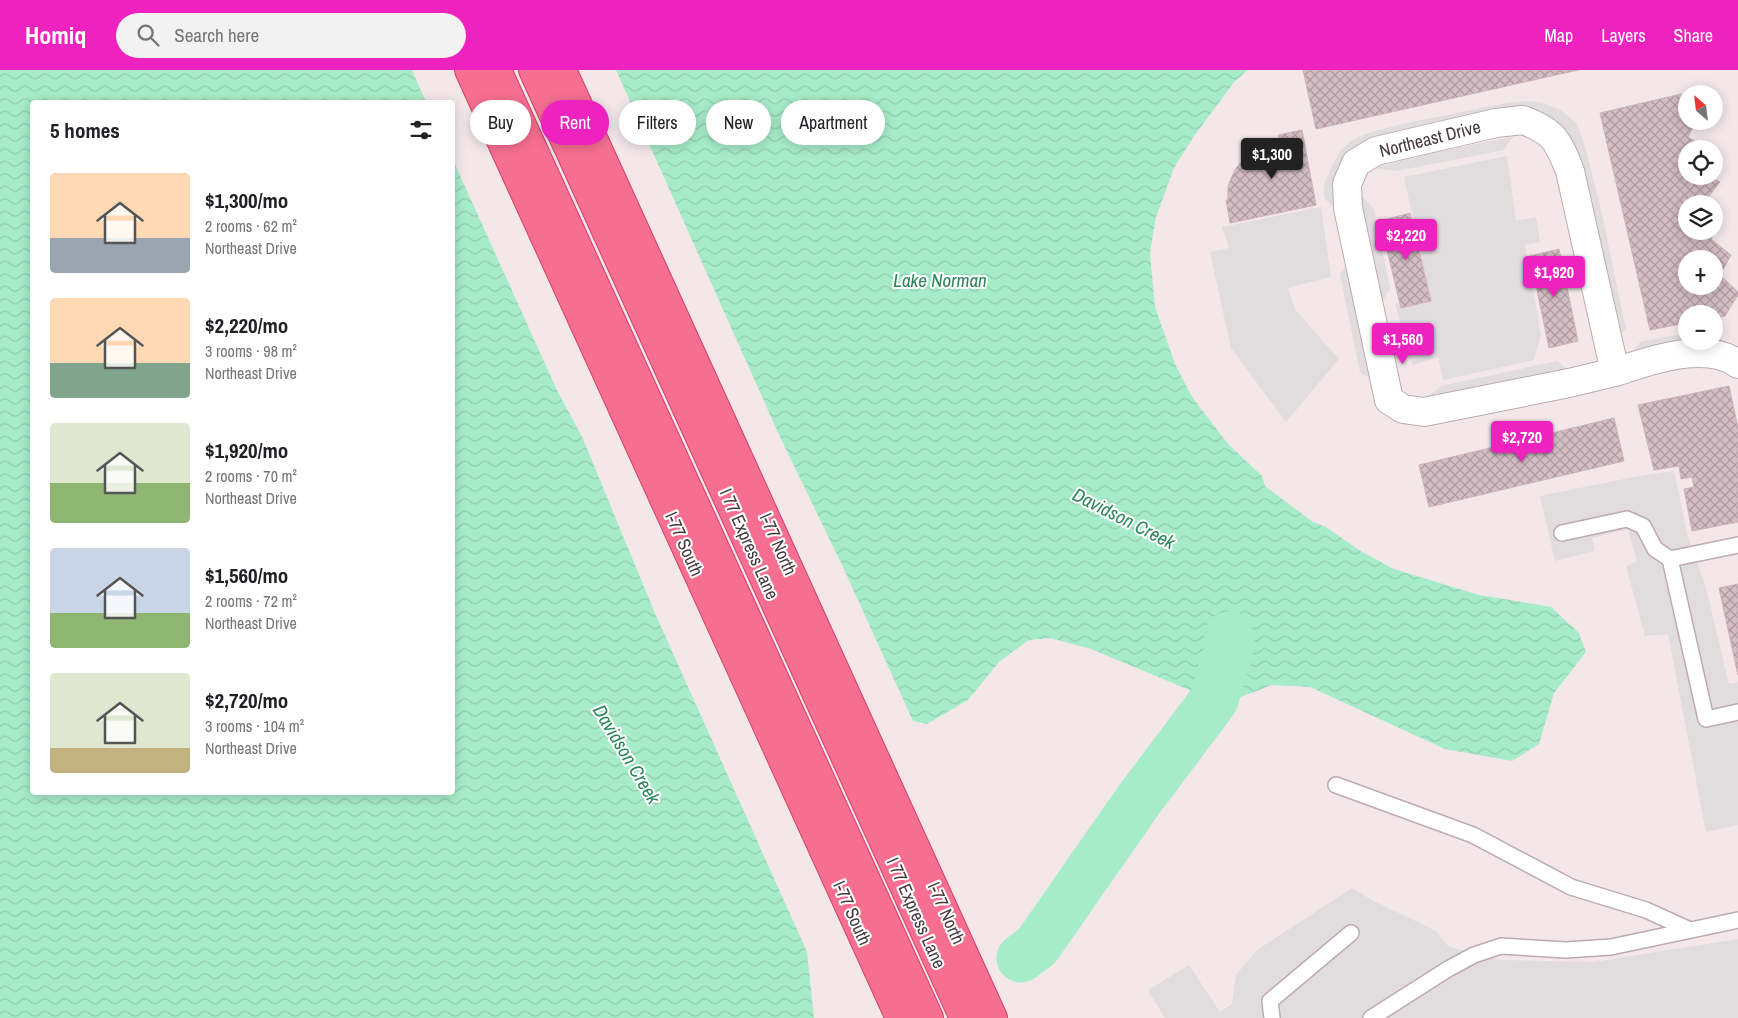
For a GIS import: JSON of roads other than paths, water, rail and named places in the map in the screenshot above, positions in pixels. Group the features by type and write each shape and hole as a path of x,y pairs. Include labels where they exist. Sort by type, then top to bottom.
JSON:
{"highway":[{"name":"I-77 South","path":"469,70 900,1018"},
{"name":"I 77 Express Lane","path":"497,70 929,1018"},
{"name":"I 77 Express Lane","path":"533,70 964,1018"},
{"name":"I-77 North","path":"562,70 993,1018"}],"street":[{"name":"Northeast Drive","path":"1615,372 1570,170 1559,143 1541,127 1523,120 1496,123 1376,151 1356,163 1347,184 1348,208 1389,400 1402,409 1424,412 1569,383 1615,372 1668,356 1707,352 1738,364"}],"lane":[{"path":"1562,533 1627,519 1643,526 1655,549 1670,559 1706,719 1738,712"},
{"path":"1670,559 1738,545"},
{"path":"1336,785 1473,835 1571,887 1646,910 1690,930"},
{"path":"1371,1018 1474,955 1501,946 1566,950 1611,947 1738,920"},
{"path":"1272,1018 1270,1001 1351,933"}],"water":[{"path":"0,70 412,70 425,100 30,100 30,795 455,795 455,164 556,388 583,439 654,611 807,952 814,1018 0,1018"},
{"name":"Lake Norman","path":"616,70 1248,70 1235,81 1194,136 1174,168 1156,217 1150,253 1155,307 1175,364 1192,397 1229,445 1262,476 1265,486 1313,522 1326,527 1362,552 1394,569 1479,595 1551,607 1579,633 1586,652 1554,693 1539,744 1512,761 1445,749 1310,687 1272,685 1223,704 1091,649 1050,638 1029,640 999,662 968,700 927,724 913,721 842,565 780,437 650,145 696,145 696,100 629,100"}],"waterway":[{"name":"Davidson Creek","path":"1021,958 1037,946 1138,801 1214,700 1230,644 1229,636"}]}
